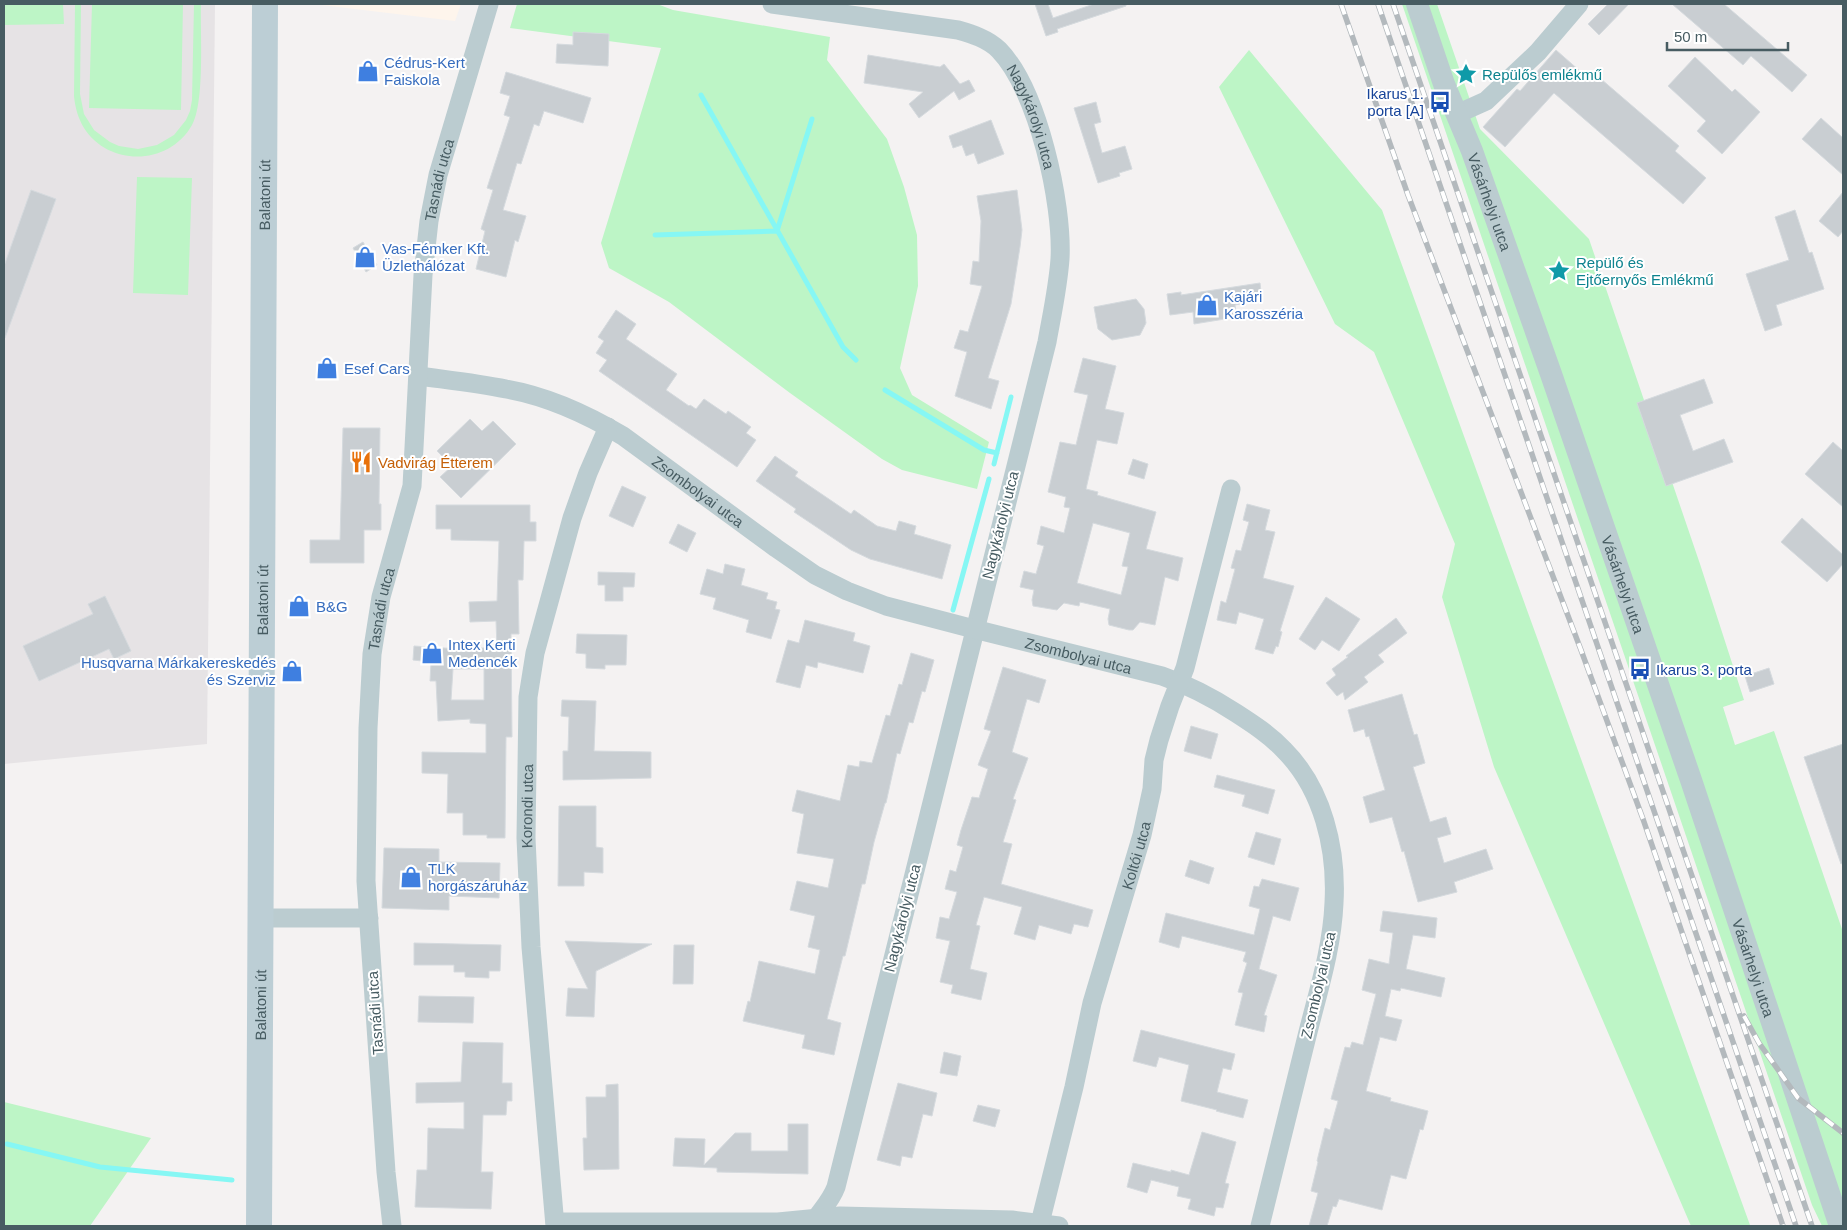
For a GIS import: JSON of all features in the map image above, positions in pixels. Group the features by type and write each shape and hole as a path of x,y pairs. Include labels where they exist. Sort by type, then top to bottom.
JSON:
{"main road":[{"name":"Balatoni út","path":"259,1226 265,4"}],"street":[{"name":"Tasnádi utca","path":"392,1226 386,1172 366,881 372,654 381,597 412,486 423,275 429,221 438,175 489,4"},
{"name":"Nagykárolyi utca","path":"772,4 958,30 979,37 997,48 1012,65 1033,110 1056,194 1060,221 1058,285 1047,342 836,1187 831,1200 813,1222"},
{"name":"Vásárhelyi utca","path":"1417,4 1444,84 1472,151 1551,374 1688,772 1840,1226"},
{"path":"1457,114 1486,101 1538,52 1579,4"},
{"name":"Zsombolyai utca","path":"418,376 507,389 559,405 608,427 623,436 815,575 847,591 886,606 974,630 1162,676 1179,682 1227,707 1261,730 1284,750 1303,774 1317,799 1327,828 1333,865 1334,903 1328,951 1260,1226"},
{"name":"Korondi utca","path":"555,1224 530,947 526,838 528,697 535,653 572,518 608,427"},
{"name":"Koltói utca","path":"1050,1225 1074,1087 1092,1003 1142,835 1152,789 1154,760 1159,740 1185,668 1232,489"},
{"path":"261,918 369,918"},
{"path":"555,1224 813,1222 840,1216 859,1216 1012,1220 1050,1225"}],"shaded area":[{"path":"4,4 215,4 207,744 4,764"},
{"path":"313,4 461,4 455,21"}],"green space":[{"path":"4,4 63,4 64,24 4,25"},
{"path":"75,4 81,4 80,94 84,114 94,130 110,142 119,146 138,149 157,145 174,135 186,120 190,111 192,100 194,4 201,4 201,66 199,100 196,114 192,125 182,138 169,148 154,154 139,156 123,155 108,150 95,141 84,128 77,112 74,96"},
{"path":"92,4 183,4 181,110 89,108"},
{"path":"517,4 657,4 673,10 830,37 827,60 887,139 904,187 917,235 918,286 900,368 912,395 989,442 977,489 902,470 882,459 669,302 609,268 601,243 661,48 510,28"},
{"path":"1402,4 1437,4 1480,129 1589,239 1700,564 1744,700 1723,707 1735,745 1774,731 1843,932 1843,1226 1822,1226 1812,1205"},
{"path":"1249,50 1382,210 1750,1225 1691,1226 1494,767 1442,597 1455,544 1374,352 1335,324 1219,87"},
{"path":"137,177 192,178 188,295 133,293"},
{"path":"4,1102 151,1138 90,1226 4,1226"}],"building":[{"path":"1035,4 1048,4 1053,18 1094,4 1126,4 1126,6 1057,29 1058,32 1046,36"},
{"path":"1608,4 1629,4 1599,35 1588,24"},
{"path":"1672,4 1724,4 1807,75 1792,92 1751,56 1743,65"},
{"path":"573,32 609,34 608,66 556,63 557,44 573,45"},
{"path":"1556,50 1589,79 1594,73 1679,146 1675,151 1706,178 1683,204 1554,93 1505,147 1483,127 1517,89 1520,91"},
{"path":"868,55 940,67 944,64 960,84 969,80 975,91 959,100 954,91 919,118 909,104 923,92 864,83"},
{"path":"1695,57 1732,92 1735,89 1760,112 1722,154 1697,131 1706,121 1668,86"},
{"path":"506,72 591,98 583,123 544,111 539,126 534,124 521,164 517,163 503,210 526,216 518,242 515,240 506,277 476,269 485,231 481,229 493,190 487,188 510,117 504,115 510,96 500,93"},
{"path":"1096,102 1101,122 1094,124 1102,153 1125,146 1132,169 1119,173 1120,176 1098,183 1074,108"},
{"path":"1821,118 1843,138 1843,175 1802,139"},
{"path":"991,120 1004,154 978,164 974,153 966,156 962,145 953,148 949,136"},
{"path":"31,190 56,199 4,338 4,266"},
{"path":"1017,190 1022,230 1020,247 1011,304 988,378 999,381 991,409 955,396 967,352 954,348 960,330 968,332 982,286 970,284 973,261 979,262 981,221 977,196"},
{"path":"1843,192 1843,231 1838,237 1819,221"},
{"path":"1795,210 1809,253 1812,252 1824,289 1776,305 1782,325 1765,331 1746,274 1789,260 1775,217"},
{"name":"Vas-Fémker Kft. Üzlethálózat","path":"363,242 377,265 366,272 353,248"},
{"path":"1260,283 1262,300 1235,305 1237,317 1194,324 1193,312 1170,315 1167,294 1181,292 1181,295"},
{"path":"1136,299 1144,309 1146,323 1140,335 1112,340 1098,329 1094,307"},
{"path":"616,310 636,324 626,339 677,374 666,390 696,409 704,399 726,414 728,411 751,427 746,433 756,440 737,467 599,371 607,360 596,353 604,341 598,337"},
{"path":"1083,358 1116,366 1105,409 1124,413 1117,444 1097,440 1086,489 1098,492 1097,495 1156,512 1146,549 1183,558 1178,581 1165,577 1155,625 1140,622 1133,630 1129,630 1109,625 1110,609 1080,602 1079,606 1064,603 1057,610 1033,606 1034,590 1020,587 1024,571 1036,574 1044,546 1037,544 1041,526 1064,533 1070,508 1064,507 1066,497 1048,492 1060,442 1076,445 1088,395 1074,392","holes":["1093,523 1130,533 1122,566 1128,567 1121,595 1077,583"]},
{"path":"1704,379 1713,403 1680,415 1693,451 1724,439 1733,462 1666,486 1637,403"},
{"path":"470,419 482,431 493,421 516,444 461,498 440,477 452,466 437,451"},
{"path":"343,428 380,428 379,504 381,504 381,530 364,530 364,563 310,563 310,540 340,540"},
{"path":"1833,442 1843,451 1843,507 1805,474"},
{"path":"775,456 798,472 795,476 851,514 854,510 877,526 896,531 899,521 916,526 914,534 951,545 942,579 870,559 851,550 794,512 796,509 756,481"},
{"path":"1133,459 1148,464 1144,479 1128,474"},
{"path":"622,486 646,497 633,527 609,516"},
{"path":"1247,504 1270,510 1265,530 1275,532 1263,578 1294,586 1280,631 1282,632 1278,647 1276,646 1273,654 1255,649 1264,619 1239,612 1236,624 1217,620 1221,601 1226,603 1235,569 1231,568 1236,550 1241,551 1249,522 1243,520"},
{"path":"436,505 530,505 530,522 536,522 536,541 524,541 523,580 518,580 519,634 511,634 512,737 506,737 505,838 487,838 487,835 463,835 463,813 447,813 448,774 422,773 422,752 486,753 486,724 470,723 470,719 438,721 436,681 430,681 431,662 413,660 414,646 474,650 474,648 497,648 496,621 470,622 469,602 497,601 499,541 451,540 451,529 436,529","holes":["453,669 484,669 484,700 451,700"]},
{"path":"1802,518 1843,555 1843,564 1827,582 1781,542"},
{"path":"678,524 696,533 687,552 669,543"},
{"path":"725,564 745,569 741,585 768,593 766,599 777,602 775,609 780,610 771,639 746,632 749,620 713,609 716,598 700,594 707,569 723,574"},
{"path":"598,572 635,573 634,587 623,587 623,601 605,601 605,585 598,585"},
{"path":"105,596 131,651 114,659 109,649 39,681 23,646 93,614 88,604"},
{"path":"1326,597 1360,619 1339,651 1322,640 1315,650 1299,639"},
{"path":"1396,618 1407,633 1378,655 1384,662 1364,677 1368,682 1345,700 1343,692 1337,696 1326,683 1336,675 1332,669"},
{"path":"805,620 855,633 853,641 870,646 863,673 818,662 817,668 806,665 800,688 776,682 788,640 799,643"},
{"path":"577,634 627,635 626,665 605,665 605,669 586,668 586,654 576,653"},
{"path":"911,653 934,660 925,692 922,691 913,723 909,722 900,754 897,753 865,884 862,884 845,956 843,956 827,1019 841,1023 834,1055 802,1048 805,1035 743,1021 748,1001 750,1002 759,961 815,974 820,950 808,947 815,916 790,910 797,881 828,888 834,859 797,853 804,814 792,811 797,790 840,801 848,765 859,767 860,761 872,763 886,715 890,716 899,684 902,685"},
{"path":"1003,667 1046,680 1039,703 1027,699 1012,752 1028,758 1013,799 1016,800 1003,842 1012,844 1001,884 1093,910 1088,927 1074,924 1071,934 1039,925 1035,940 1014,934 1022,907 984,897 976,925 980,926 970,969 987,973 981,1000 951,993 953,985 940,982 950,941 936,938 940,917 949,919 957,892 945,889 950,870 956,872 963,847 957,845 961,830 972,797 979,798 988,769 978,765 991,731 984,729"},
{"path":"1769,668 1774,684 1750,692 1745,676"},
{"path":"1402,694 1414,735 1417,734 1425,763 1413,767 1430,822 1446,817 1451,834 1437,838 1444,863 1486,849 1493,869 1454,882 1457,892 1418,902 1404,851 1402,852 1392,817 1370,823 1363,797 1385,790 1369,736 1366,737 1364,729 1354,732 1348,710"},
{"path":"562,700 596,701 594,751 651,752 651,778 563,780 563,751 568,751 569,717 561,716"},
{"path":"1191,726 1218,734 1211,759 1184,751"},
{"path":"1843,744 1843,863 1841,864 1804,757"},
{"path":"1217,775 1275,790 1268,814 1242,806 1245,795 1214,787"},
{"path":"559,806 596,806 596,847 603,848 603,873 584,872 584,886 558,886"},
{"path":"1256,832 1281,839 1274,865 1248,857"},
{"path":"384,848 439,849 439,862 500,863 499,898 449,896 449,910 382,908"},
{"path":"1190,860 1214,868 1209,884 1185,876"},
{"path":"1262,879 1299,888 1290,921 1273,916 1259,969 1277,975 1264,1015 1267,1016 1264,1032 1235,1025 1243,993 1238,992 1247,963 1243,961 1246,952 1182,936 1179,948 1159,942 1166,913 1254,935 1260,909 1249,906 1254,886 1259,887"},
{"path":"1383,911 1437,918 1435,938 1413,935 1406,969 1445,978 1441,997 1401,988 1400,991 1391,989 1385,1016 1402,1020 1396,1041 1380,1037 1366,1091 1391,1098 1390,1101 1428,1111 1423,1130 1420,1129 1406,1179 1391,1175 1382,1210 1339,1199 1336,1207 1333,1206 1327,1226 1309,1226 1318,1193 1311,1191 1317,1161 1325,1128 1330,1130 1338,1101 1331,1099 1345,1047 1350,1048 1352,1042 1363,1045 1376,994 1362,990 1369,959 1389,964 1393,933 1380,931"},
{"path":"565,941 652,944 596,971 594,1017 566,1016 568,988 588,989"},
{"path":"414,943 501,945 500,971 489,971 489,978 465,977 465,972 454,972 454,965 414,965"},
{"path":"674,945 694,945 693,984 673,984"},
{"path":"419,996 474,997 473,1023 418,1022"},
{"path":"1141,1030 1235,1054 1231,1070 1223,1068 1217,1092 1248,1100 1243,1118 1181,1101 1189,1065 1159,1057 1156,1067 1133,1061"},
{"path":"463,1042 503,1043 502,1083 512,1083 512,1101 507,1101 506,1115 483,1115 481,1172 493,1172 491,1209 415,1207 417,1170 427,1170 428,1128 464,1129 464,1102 416,1103 416,1083 461,1082"},
{"path":"944,1052 961,1056 957,1076 940,1073"},
{"path":"898,1083 937,1093 932,1116 923,1114 912,1158 902,1156 900,1166 877,1160"},
{"path":"618,1084 619,1169 584,1170 583,1138 587,1138 586,1097 606,1097 606,1085"},
{"path":"978,1105 1000,1110 995,1127 973,1121"},
{"path":"788,1124 808,1124 808,1174 717,1172 717,1168 673,1166 675,1138 705,1139 704,1165 735,1133 751,1133 751,1151 788,1151"},
{"path":"1202,1132 1236,1142 1225,1183 1229,1184 1223,1208 1216,1207 1214,1216 1188,1209 1191,1199 1177,1196 1179,1187 1151,1180 1147,1193 1127,1187 1133,1163 1189,1175"}],"waterway":[{"path":"701,95 843,347 856,360"},
{"path":"777,231 812,119"},
{"path":"655,235 777,231"},
{"path":"885,390 984,450 997,453"},
{"path":"994,464 1011,397"},
{"path":"953,610 989,479"},
{"path":"7,1144 100,1167 232,1180"}],"railway":[{"path":"1341,4 1408,195 1581,650 1643,819 1783,1226"},
{"path":"1378,4 1796,1226"},
{"path":"1393,4 1812,1226"},
{"path":"1744,1016 1759,1043 1798,1098 1843,1133"}],"place":[{"name":"Cédrus-Kert Faiskola","path":"368,71"},
{"name":"Repülős emlékmű","path":"1466,74"},
{"name":"Ikarus 1. porta [A]","path":"1440,102"},
{"name":"Vas-Fémker Kft. Üzlethálózat","path":"365,257"},
{"name":"Repülő és Ejtőernyős Emlékmű","path":"1559,271"},
{"name":"Kajári Karosszéria","path":"1207,305"},
{"name":"Esef Cars","path":"327,368"},
{"name":"Vadvirág Étterem","path":"361,462"},
{"name":"B&G","path":"299,606"},
{"name":"Intex Kerti Medencék","path":"432,653"},
{"name":"Ikarus 3. porta","path":"1640,669"},
{"name":"Husqvarna Márkakereskedés és Szerviz","path":"292,671"},
{"name":"TLK horgászáruház","path":"411,877"}]}
